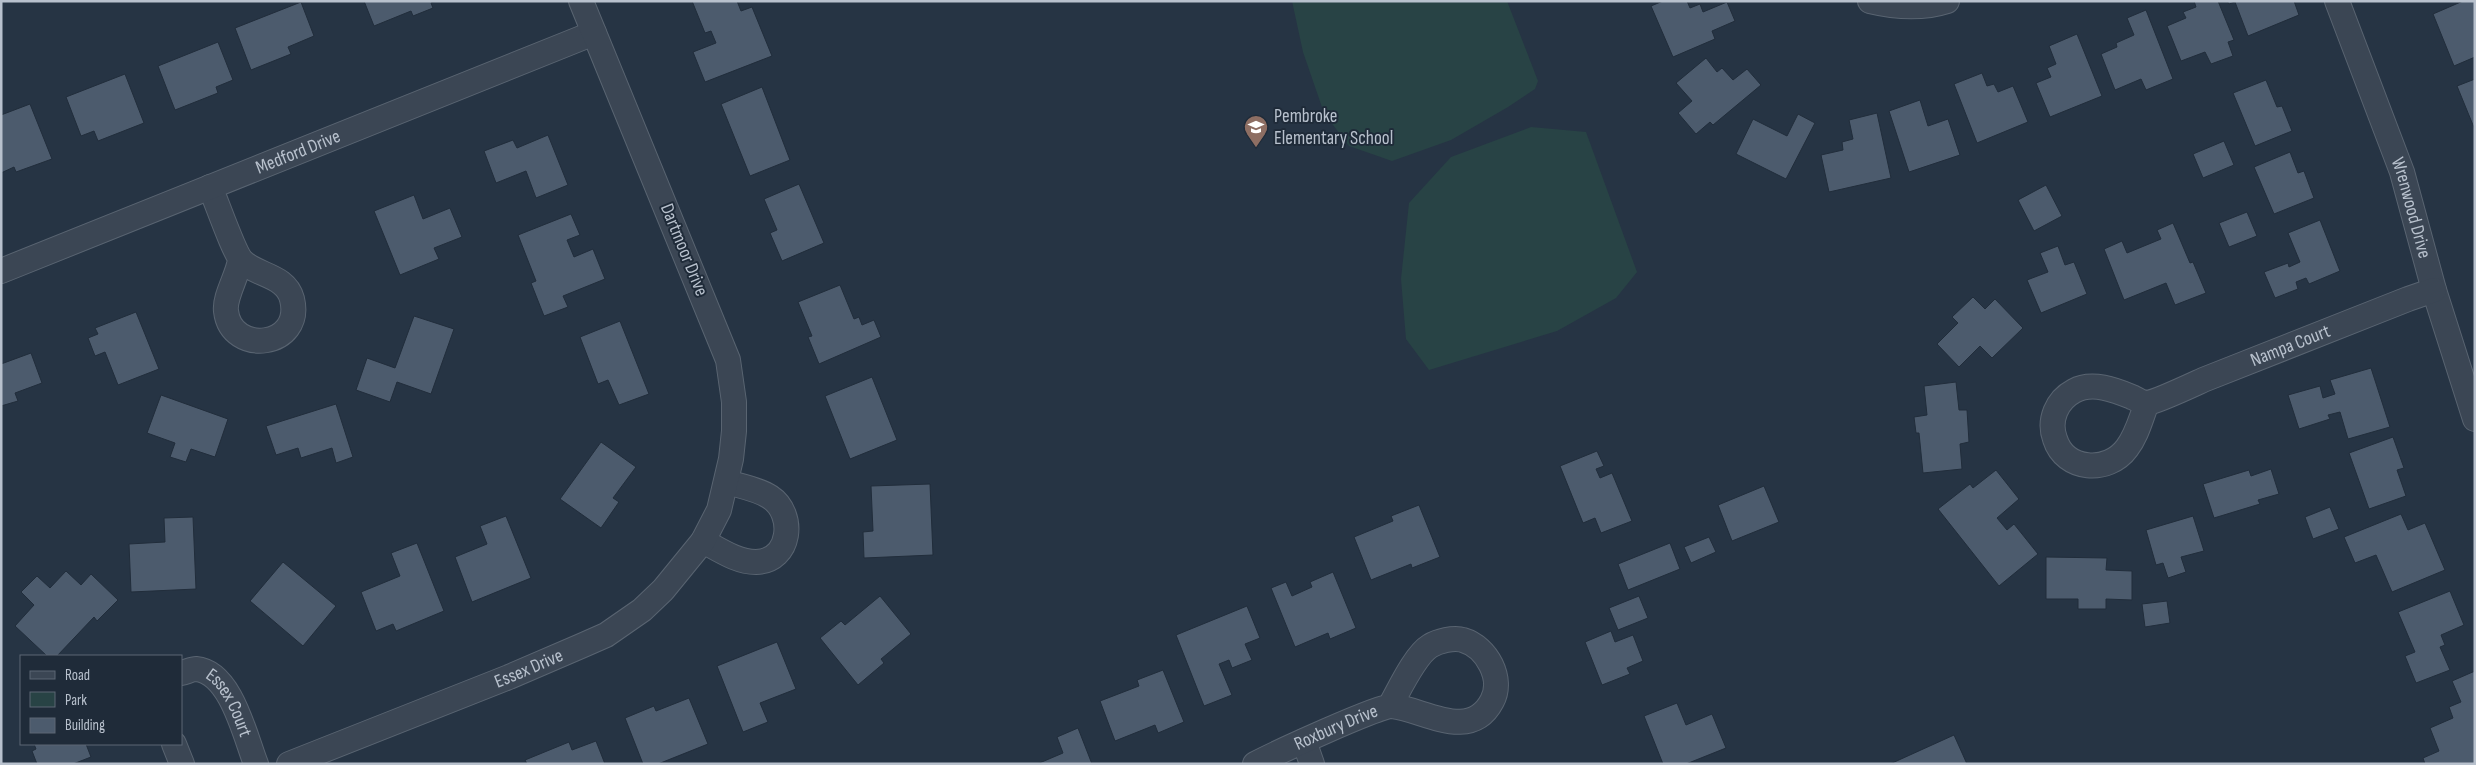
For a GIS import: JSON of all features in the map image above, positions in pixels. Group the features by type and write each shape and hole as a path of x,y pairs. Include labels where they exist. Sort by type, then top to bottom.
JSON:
{"street":[{"name":"Dartmoor Drive","path":"581,1 728,360 734,402 734,431 727,482 719,510"},
{"path":"1870,1 1887,5 1918,7 1947,1"},
{"name":"Wrenwood Drive","path":"2337,1 2402,172 2434,290 2475,419"},
{"name":"Medford Drive","path":"1,271 594,34"},
{"path":"210,187 240,260"},
{"name":"Nampa Court","path":"2147,403 2434,290"},
{"path":"703,541 735,558 758,562 775,555 786,538 786,520 778,503 756,490 727,482"},
{"name":"Essex Drive","path":"289,764 509,677 606,635 642,610 662,590 703,541 719,510"},
{"name":"Essex Court","path":"182,673 195,669 213,675 224,685 256,764"},
{"name":"Roxbury Drive","path":"1255,764 1304,741 1390,706"},
{"path":"1304,741 1312,764"},
{"path":"174,745 182,764"}],"green space":[{"path":"1292,1 1507,1 1538,81 1535,89 1451,140 1392,161 1349,146 1324,113 1303,52"},
{"path":"1531,127 1586,132 1637,272 1616,298 1557,331 1429,370 1406,339 1401,279 1409,203 1451,157"}],"building":[{"path":"364,1 436,1 431,3 433,8 413,16 411,11 374,26"},
{"path":"692,1 737,1 741,11 752,7 772,56 705,82 693,52 716,43 711,31 705,33"},
{"path":"1663,1 1687,1 1690,8 1700,4 1703,12 1727,2 1735,21 1712,31 1715,39 1673,57 1651,6"},
{"path":"2194,1 2218,1 2234,40 2228,42 2233,56 2211,64 2205,52 2181,61 2167,26 2186,18 2183,12 2196,7"},
{"path":"2227,1 2294,1 2299,15 2248,36 2235,2 2229,4"},
{"path":"2463,1 2475,1 2475,57 2454,66 2433,14"},
{"path":"301,2 314,36 288,47 291,54 251,70 235,28"},
{"path":"2146,10 2173,79 2146,90 2141,79 2115,90 2101,54 2117,47 2116,43 2134,35 2127,18"},
{"path":"2077,34 2102,96 2050,117 2036,83 2051,77 2047,68 2056,64 2049,46"},
{"path":"218,42 233,80 216,87 218,93 175,110 158,66"},
{"path":"1706,58 1717,72 1722,68 1733,80 1747,69 1761,85 1713,125 1710,122 1696,134 1678,113 1692,101 1676,83"},
{"path":"1982,73 1987,86 1994,84 1998,92 2013,86 2028,122 1977,143 1954,84"},
{"path":"125,74 144,123 98,141 94,131 81,136 66,97"},
{"path":"2475,79 2475,130 2457,86"},
{"path":"2266,80 2277,107 2282,106 2292,131 2255,146 2233,93"},
{"path":"762,87 790,160 750,176 721,104"},
{"path":"1920,100 1928,126 1948,119 1960,155 1909,172 1889,111"},
{"path":"30,104 52,159 16,172 14,167 1,173 1,115"},
{"path":"1877,113 1891,178 1829,192 1821,155 1843,150 1842,142 1853,139 1849,120"},
{"path":"1798,114 1815,123 1786,179 1736,154 1753,119 1787,136"},
{"path":"548,135 568,185 536,198 526,171 496,183 484,151 513,140 517,148"},
{"path":"2224,141 2234,165 2203,178 2193,154"},
{"path":"2290,152 2298,173 2304,171 2314,198 2274,214 2254,167"},
{"path":"799,184 824,243 782,261 770,233 777,230 764,199"},
{"path":"2046,185 2062,216 2034,231 2018,200"},
{"path":"414,195 423,219 450,208 462,237 434,248 439,259 400,275 374,211"},
{"path":"2247,212 2257,236 2229,247 2219,223"},
{"path":"571,214 580,235 567,240 574,257 593,249 605,279 563,296 568,307 544,316 531,283 536,281 518,235"},
{"path":"2320,220 2340,271 2309,284 2306,278 2296,282 2298,289 2275,298 2264,272 2288,263 2289,267 2300,262 2288,233"},
{"path":"2173,223 2190,263 2193,262 2206,293 2175,305 2166,283 2124,300 2104,249 2122,241 2127,253 2161,239 2157,230"},
{"path":"2058,246 2065,265 2074,262 2087,294 2041,313 2027,280 2048,272 2040,253"},
{"path":"840,285 854,319 859,317 862,325 874,320 881,337 819,364 808,337 812,336 798,302"},
{"path":"1973,297 1985,309 1995,299 2023,328 1992,358 1980,346 1959,367 1937,344 1958,323 1952,317"},
{"path":"136,312 159,369 118,385 105,352 95,356 88,338 98,334 95,328"},
{"path":"414,316 454,329 431,394 397,382 390,402 356,390 367,358 395,368"},
{"path":"620,321 649,394 619,405 608,380 598,384 580,337"},
{"path":"31,353 42,383 15,393 18,401 1,406 1,364"},
{"path":"2371,368 2390,427 2348,439 2340,412 2328,415 2330,419 2299,429 2288,395 2320,386 2323,398 2335,394 2330,380"},
{"path":"872,377 897,440 850,459 825,396"},
{"path":"1956,382 1959,410 1967,410 1969,442 1960,444 1962,469 1923,473 1919,433 1916,433 1914,417 1927,415 1924,386"},
{"path":"161,395 228,419 215,457 191,449 186,462 170,457 175,443 147,433"},
{"path":"336,404 353,457 336,463 332,448 301,458 298,448 276,455 266,426"},
{"path":"2393,437 2404,468 2397,470 2406,496 2369,509 2349,453"},
{"path":"601,442 636,467 613,498 619,502 601,528 560,499"},
{"path":"1597,451 1604,466 1596,469 1600,478 1612,473 1632,521 1601,533 1595,518 1583,523 1560,466"},
{"path":"2271,469 2279,494 2258,500 2260,504 2214,518 2203,484 2249,470 2251,476"},
{"path":"1996,470 2019,499 1997,518 2007,530 2014,524 2038,554 1999,586 1938,509 1970,484 1973,488"},
{"path":"930,484 933,555 864,558 863,532 873,531 871,486"},
{"path":"1764,486 1779,522 1732,541 1718,505"},
{"path":"1419,505 1440,557 1412,568 1411,564 1371,580 1354,537 1393,521 1391,516"},
{"path":"2330,507 2339,529 2313,539 2305,517"},
{"path":"2401,514 2408,530 2425,523 2445,570 2392,592 2376,555 2355,563 2344,537"},
{"path":"506,516 531,578 472,602 455,557 487,544 480,526"},
{"path":"2193,516 2204,551 2181,557 2186,572 2168,578 2163,563 2156,565 2146,530"},
{"path":"193,517 196,589 131,592 129,544 165,542 164,518"},
{"path":"1709,537 1716,552 1691,563 1684,547"},
{"path":"417,543 444,611 396,631 393,624 376,631 361,592 400,576 391,553"},
{"path":"1670,543 1680,569 1628,590 1618,564"},
{"path":"2046,557 2107,558 2106,570 2132,571 2132,600 2106,599 2106,609 2078,609 2078,599 2046,599"},
{"path":"283,562 336,606 303,646 250,601"},
{"path":"66,571 81,585 91,574 118,600 97,621 94,617 58,655 46,655 15,626 34,605 21,592 37,576 50,588"},
{"path":"1333,572 1356,628 1330,639 1328,633 1295,647 1271,588 1286,582 1292,596 1312,587 1310,582"},
{"path":"2450,591 2464,625 2441,635 2445,645 2440,647 2450,670 2416,683 2405,656 2415,652 2398,612"},
{"path":"880,596 911,634 881,659 884,663 858,685 820,638 841,621 845,625"},
{"path":"1639,596 1648,618 1618,630 1609,608"},
{"path":"2167,601 2170,623 2145,627 2142,604"},
{"path":"1247,606 1260,638 1245,644 1252,660 1232,668 1229,660 1219,664 1232,695 1204,706 1176,635"},
{"path":"1611,631 1615,642 1633,635 1643,661 1627,668 1630,674 1602,685 1585,642"},
{"path":"777,642 796,689 760,703 768,722 743,732 717,666"},
{"path":"1163,670 1184,722 1158,733 1155,725 1115,741 1100,701 1139,686 1137,680"},
{"path":"2475,671 2475,764 2425,764 2423,758 2439,751 2430,728 2453,718 2449,707 2461,702 2452,681"},
{"path":"689,698 708,744 658,764 643,764 625,718 654,706 656,711"},
{"path":"1677,703 1686,725 1712,714 1726,748 1686,764 1663,764 1644,716"},
{"path":"1078,728 1092,764 1037,764 1063,753 1057,737"},
{"path":"1954,735 1967,764 1890,764"},
{"path":"596,741 605,764 527,764 525,760 569,742 572,750"},
{"path":"34,745 86,745 91,757 73,764 37,764 32,751 36,749"}],"place":[{"name":"Pembroke Elementary School","path":"1256,148"}]}
